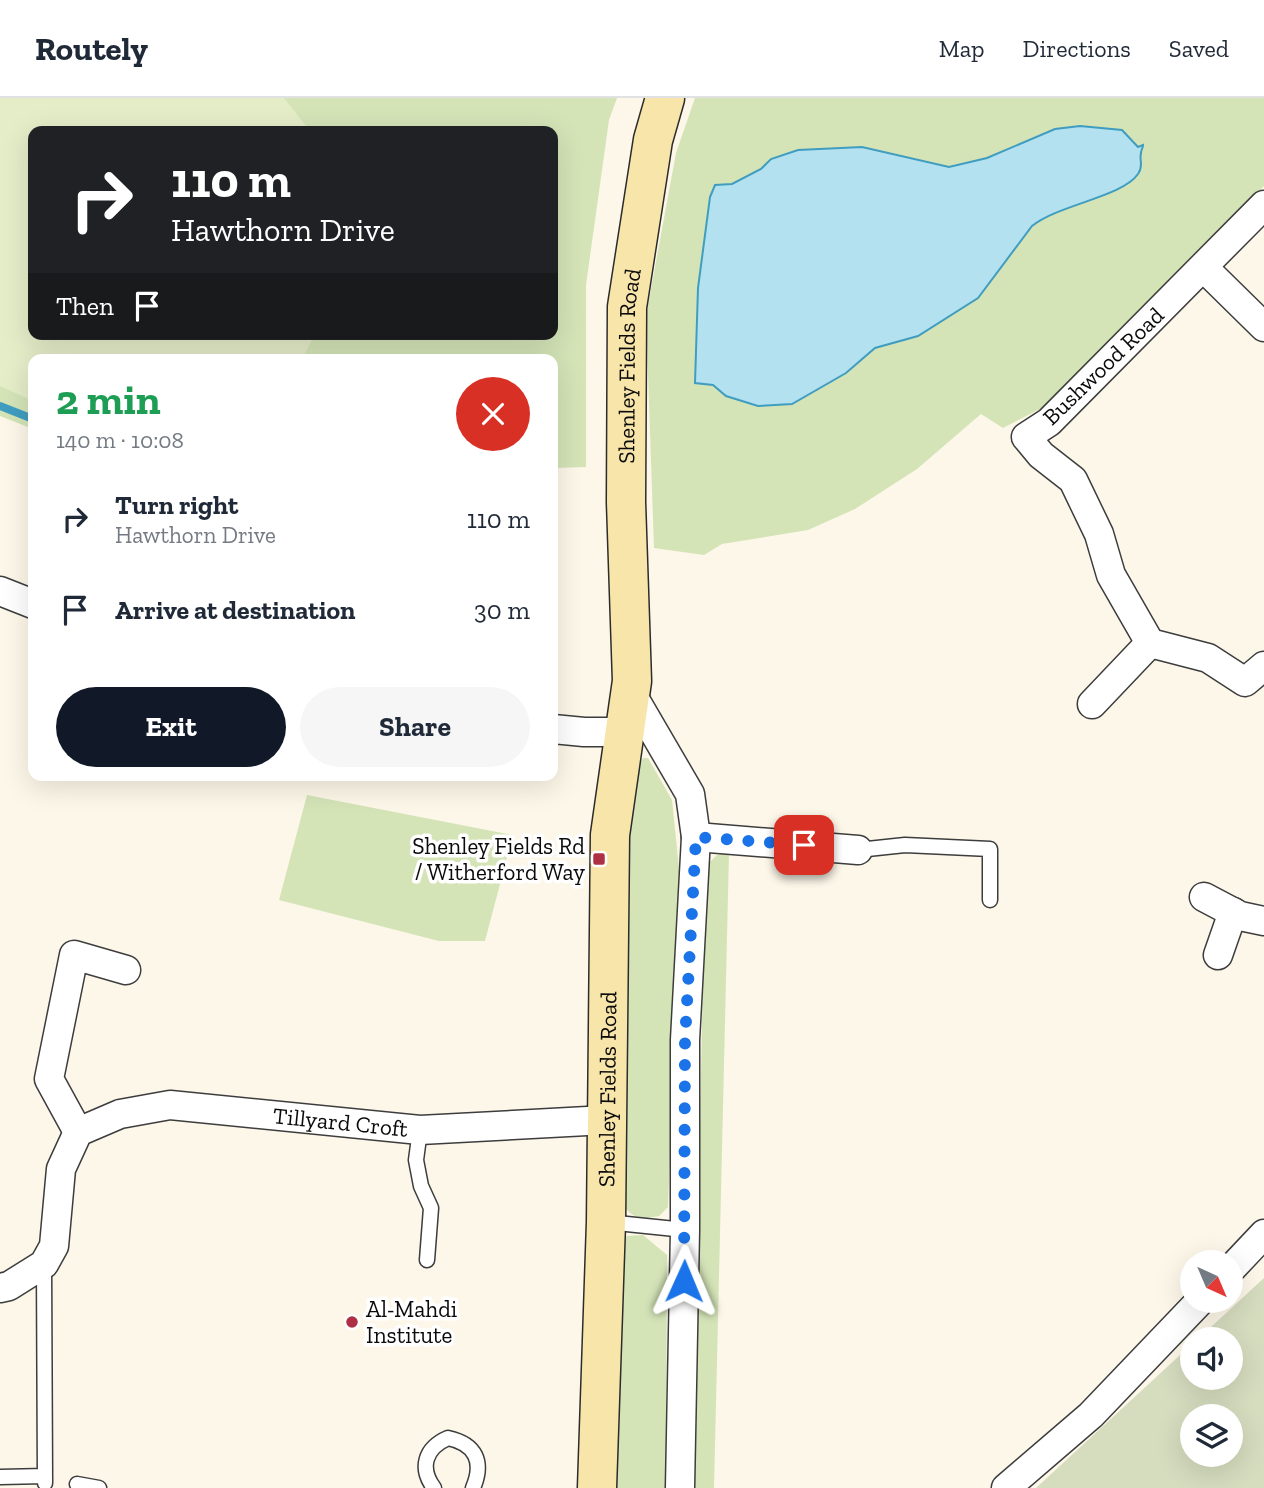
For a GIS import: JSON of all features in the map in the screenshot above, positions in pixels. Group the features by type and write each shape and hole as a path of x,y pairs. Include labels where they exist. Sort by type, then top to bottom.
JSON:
{"street":[{"name":"Shenley Fields Road","path":"665,98 653,140 627,307 629,638 625,650 625,678 690,794 696,837 685,1040 685,1230 680,1488"},
{"name":"Bushwood Road","path":"1150,643 1111,575 1098,534 1073,480 1041,455 1026,437 1049,422 1264,205"},
{"path":"1204,268 1264,327"},
{"path":"0,591 28,602"},
{"path":"1092,704 1150,643 1208,658 1245,682 1264,666"},
{"name":"Shenley Fields Road","path":"597,1488 606,1222 610,835 630,691"},
{"path":"558,729 625,732"},
{"path":"696,837 858,850"},
{"path":"1204,897 1233,912 1264,921"},
{"path":"1218,955 1233,912"},
{"path":"0,1288 9,1286 44,1264 54,1246 61,1169 78,1132 49,1079 74,955 126,970"},
{"name":"Tillyard Croft","path":"78,1132 120,1114 170,1105 420,1130 606,1120"},
{"path":"1243,1256 1264,1234"},
{"path":"1006,1488 1091,1415 1189,1313"}],"lane":[{"path":"858,850 905,845 990,849 990,900"},
{"path":"420,1130 416,1160 421,1186 431,1208 427,1261"},
{"path":"606,1222 685,1230"},
{"path":"0,1476 45,1480 44,1264"},
{"path":"434,1488 426,1475 427,1454 437,1443 448,1438 472,1448 478,1459 478,1476 473,1488"},
{"path":"77,1483 99,1488"}],"green space":[{"path":"0,98 617,98 609,120 586,285 586,467 558,468 558,354 28,354 28,427 0,416"},
{"path":"0,98 284,98 306,126 28,126 28,340 312,340 305,354 28,354 28,399 0,386"},
{"path":"695,98 1264,98 1264,186 1067,395 1003,428 981,414 917,469 855,509 808,530 722,544 704,555 654,548 646,316 676,153"},
{"path":"643,758 648,758 672,800 680,878 668,1207 659,1216 643,1218 634,1216 623,1204 629,805 636,771"},
{"path":"307,795 513,835 485,941 439,941 279,900"},
{"path":"729,853 714,1488 693,1488 705,867 717,855"},
{"path":"643,1235 667,1255 666,1488 607,1488 617,1242 626,1236"},
{"path":"1264,1278 1264,1488 1036,1488 1180,1355 1180,1390 1243,1390 1243,1327 1211,1327 1226,1313 1243,1313 1243,1297"}],"water":[{"path":"1080,126 1122,130 1138,147 1143,145 1140,171 1119,189 1058,212 1032,226 978,298 918,336 875,348 846,373 792,404 758,406 726,396 713,385 695,383 698,288 710,197 715,185 732,184 761,169 771,159 798,150 862,147 949,167 987,158 1055,129"}],"waterway":[{"path":"0,406 28,417"}],"place":[{"name":"Shenley Fields Rd / Witherford Way","path":"599,859"},
{"name":"Al-Mahdi Institute","path":"352,1322"}],"route":[{"path":"684,1281 685,1040 696,837 804,845"}]}
